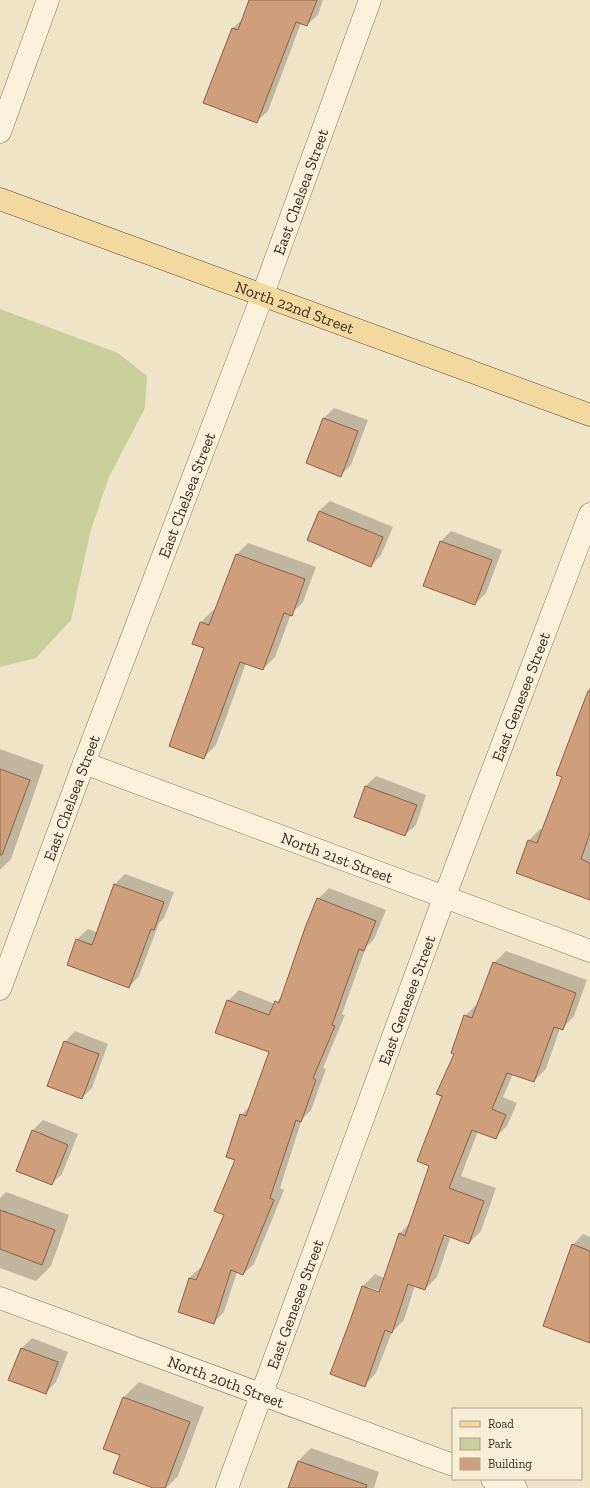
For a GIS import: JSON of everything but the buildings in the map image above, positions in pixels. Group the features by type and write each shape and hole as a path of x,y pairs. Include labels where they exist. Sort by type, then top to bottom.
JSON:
{"main road":[{"name":"North 22nd Street","path":"0,199 263,294 590,415"}],"street":[{"path":"0,132 48,0"},
{"name":"East Chelsea Street","path":"0,989 84,763 263,294 370,0"},
{"name":"East Genesee Street","path":"227,1488 444,898 590,514"},
{"name":"North 21st Street","path":"84,763 590,951"},
{"name":"North 20th Street","path":"0,1298 452,1465"},
{"path":"495,1480 516,1488"}],"green space":[{"path":"0,309 118,353 147,376 145,408 109,477 90,533 71,620 36,658 0,667"}]}
